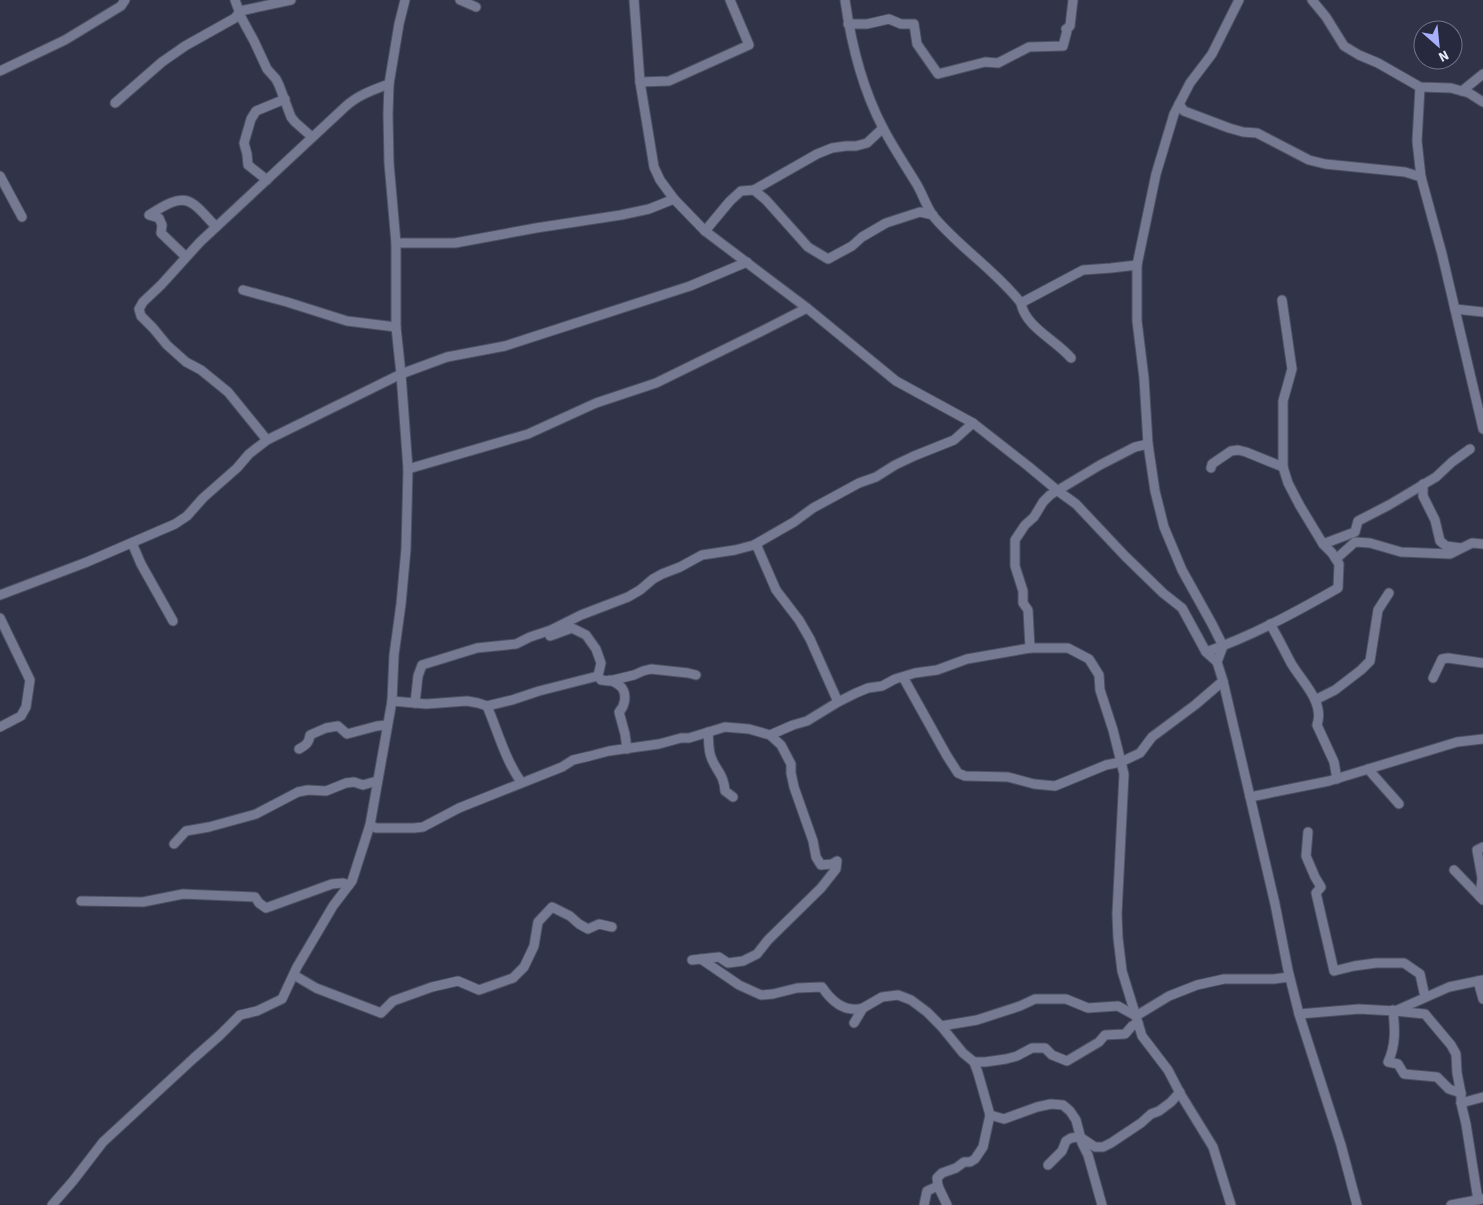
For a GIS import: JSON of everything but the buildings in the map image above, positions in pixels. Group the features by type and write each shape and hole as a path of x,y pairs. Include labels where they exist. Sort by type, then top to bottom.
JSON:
{"street":[{"path":"0,71 65,40 121,6 125,0"},
{"path":"235,0 242,19 267,69 276,78 291,117 294,122 304,128 312,137"},
{"path":"115,103 162,62 185,46 235,18 240,11 291,0"},
{"path":"52,1205 103,1142 240,1015 257,1011 282,999 297,967 333,906 352,880 370,825 392,701 394,655 406,549 408,469 396,326 396,243 389,164 388,114 389,84 405,0"},
{"path":"460,0 476,8"},
{"path":"634,0 640,82 654,167 660,180 674,199 705,231 807,308 896,381 973,423 1076,504 1125,556 1163,593 1182,608 1206,652 1217,662 1275,904 1289,977 1341,1145 1357,1205"},
{"path":"640,82 669,81 749,45 730,0"},
{"path":"845,0 848,24 865,86 883,128 933,215 975,259 1008,286 1021,303 1022,311 1031,322 1071,358"},
{"path":"848,24 867,24 889,19 901,24 914,24 918,44 938,74 985,62 998,63 1029,47 1063,46 1066,29 1070,26 1073,0"},
{"path":"1217,662 1223,646 1182,570 1164,527 1156,491 1148,444 1144,378 1137,321 1136,265 1156,174 1174,114 1190,83 1212,54 1239,0"},
{"path":"1312,0 1326,17 1344,46 1359,55 1378,63 1420,87 1451,88 1469,93 1483,102"},
{"path":"1462,91 1483,74"},
{"path":"267,440 228,392 201,370 186,362 167,345 141,316 139,309 143,302 161,286 200,242 354,99 389,84"},
{"path":"1420,87 1417,141 1421,177 1442,254 1483,429"},
{"path":"267,180 248,165 248,154 244,143 251,119 256,111 285,99"},
{"path":"1179,104 1184,111 1229,128 1257,133 1309,160 1325,164 1405,172 1421,177"},
{"path":"705,231 741,191 754,190 817,154 832,148 867,143 883,128"},
{"path":"0,176 22,217"},
{"path":"754,190 772,206 808,248 828,259 852,246 862,237 886,223 920,212 933,215"},
{"path":"186,258 162,233 162,225 159,218 149,215 172,202 182,199 193,203 216,227"},
{"path":"396,243 455,243 545,226 621,215 649,209 674,199"},
{"path":"920,212 926,201"},
{"path":"0,595 88,562 175,524 187,516 249,454 267,440 401,374 447,357 505,346 690,286 747,262"},
{"path":"1021,303 1083,270 1136,265"},
{"path":"243,290 347,321 396,326"},
{"path":"1206,652 1270,624 1338,588 1339,564 1323,544 1288,483 1283,468 1283,401 1292,369 1282,300"},
{"path":"408,469 528,434 596,402 656,383 807,308"},
{"path":"1455,309 1483,312"},
{"path":"516,644 581,615 628,597 640,590 652,579 680,568 702,555 735,550 756,544 794,522 812,508 859,483 876,477 914,456 954,440 973,423"},
{"path":"1030,648 1028,610 1023,603 1024,591 1015,566 1015,540 1025,525 1034,517 1043,502 1058,491 1134,447 1148,444"},
{"path":"1211,468 1212,464 1231,451 1238,450 1283,468"},
{"path":"1323,544 1355,532 1358,521 1436,477 1452,462 1470,450"},
{"path":"1423,484 1423,496 1436,520 1440,541 1446,546 1463,548"},
{"path":"1336,559 1355,542 1370,543 1401,552 1450,554 1472,543 1483,544"},
{"path":"132,543 141,564 174,621"},
{"path":"756,544 776,590 799,620 810,639 838,702"},
{"path":"1315,700 1335,690 1370,661 1378,610 1389,593"},
{"path":"0,618 30,680 26,708 21,716 0,727"},
{"path":"1270,624 1291,663 1315,700 1320,717 1317,725 1334,762 1337,779"},
{"path":"415,703 418,676 422,665 477,648 536,641 572,628 586,635 596,650 601,663 598,676"},
{"path":"770,735 806,721 838,702 868,688 882,686 915,673 937,670 967,659 1030,648 1068,648 1089,659 1099,675 1100,690 1113,730 1124,774 1117,914 1122,971 1142,1036 1168,1070 1213,1147 1231,1205"},
{"path":"1434,678 1442,659 1448,658 1483,664"},
{"path":"598,676 601,680 610,680 651,669 688,673 696,676"},
{"path":"392,701 426,704 467,701 488,706 598,676"},
{"path":"903,677 947,756 958,772 965,776 1008,777 1034,784 1055,786 1106,764 1121,762 1140,753 1152,738 1196,705 1223,681"},
{"path":"610,680 621,687 624,694 625,703 619,712 627,749"},
{"path":"488,706 504,751 521,782"},
{"path":"299,748 307,745 310,735 326,728 338,726 347,734 387,725"},
{"path":"370,825 376,828 423,827 459,808 562,767 573,760 610,751 689,738 725,727 748,729 770,735 781,745 791,764 794,787 814,841 816,857 821,865 837,862 836,868 821,888 768,940 757,954 743,961 728,963 719,957 697,960 739,985 761,995 797,988 822,987 828,996 841,1006 855,1010 864,1008 882,996 898,995 911,1000 927,1012 963,1053 974,1062 990,1115 983,1147 975,1159 970,1162 964,1162 956,1168 942,1173 937,1178 938,1186 947,1205"},
{"path":"708,732 710,755 716,770 724,780 725,791 733,797"},
{"path":"1250,797 1337,779 1457,742 1483,739"},
{"path":"1368,769 1399,804"},
{"path":"174,844 186,830 209,827 256,814 298,792 308,790 326,791 346,783 363,784 378,781"},
{"path":"1308,832 1306,856 1321,887 1316,893 1334,971 1376,963 1404,963 1420,974 1425,998"},
{"path":"1482,899 1482,878 1477,850 1483,848"},
{"path":"1454,870 1482,899"},
{"path":"81,900 144,902 183,894 255,897 266,908 332,884 343,883 349,885"},
{"path":"294,975 316,988 381,1013 393,1000 432,987 458,981 479,990 513,978 524,967 534,946 538,922 552,907 570,916 588,929 599,924 612,928"},
{"path":"974,1062 1006,1059 1032,1048 1045,1048 1052,1055 1067,1061 1098,1042 1105,1035 1126,1034 1137,1020 1169,996 1197,985 1224,979 1274,979 1289,977"},
{"path":"1394,1010 1449,987 1481,980 1483,998"},
{"path":"941,1026 977,1020 1036,999 1066,1000 1088,1008 1118,1006 1137,1020"},
{"path":"854,1023 864,1008"},
{"path":"1299,1014 1359,1009 1394,1010 1424,1014 1441,1032 1456,1054 1461,1103 1481,1199 1451,1205"},
{"path":"1394,1010 1395,1033 1392,1052 1388,1062 1398,1064 1404,1074 1437,1077 1449,1089 1461,1093"},
{"path":"1048,1165 1062,1151 1066,1141 1071,1138 1080,1137 1095,1147 1103,1147 1141,1123 1151,1114 1160,1111 1180,1092"},
{"path":"1461,1103 1483,1097"},
{"path":"990,1115 1004,1119 1037,1107 1051,1104 1063,1105 1076,1120 1102,1205"},
{"path":"924,1205 928,1191 938,1186"}]}
